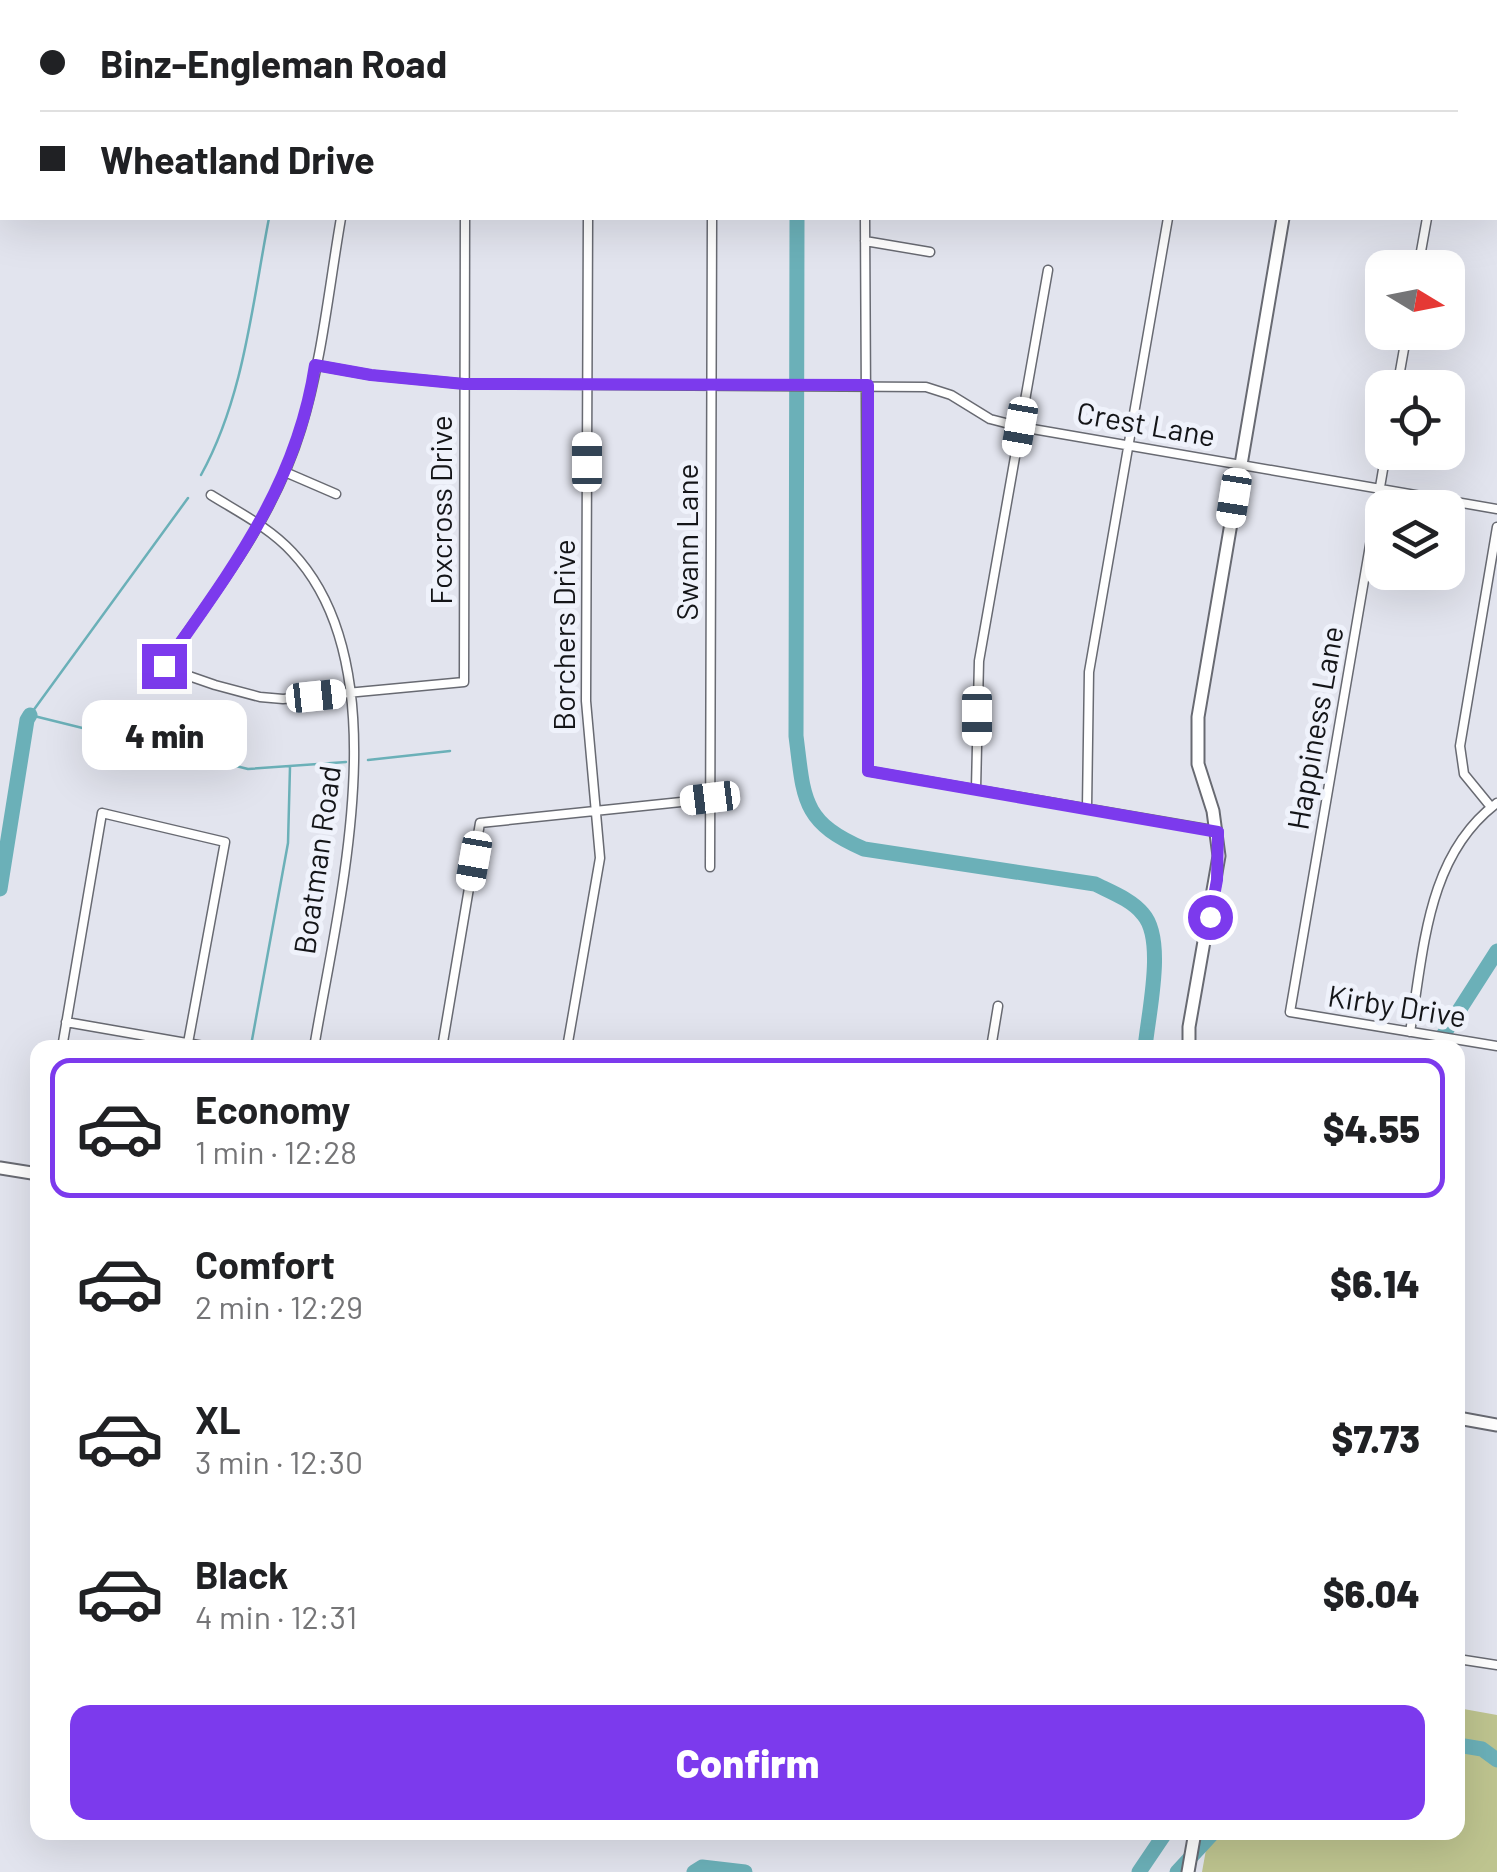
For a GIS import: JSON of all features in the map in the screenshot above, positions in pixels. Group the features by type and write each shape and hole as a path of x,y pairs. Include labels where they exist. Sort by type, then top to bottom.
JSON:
{"street":[{"path":"340,220 301,431 286,472 260,525 164,666 270,699 350,692"},
{"name":"Foxcross Drive","path":"350,692 464,682 465,220"},
{"name":"Borchers Drive","path":"568,1040 600,858 586,701 588,220"},
{"name":"Swann Lane","path":"710,867 712,220"},
{"path":"865,220 868,771 1218,832"},
{"path":"1086,808 1088,672 1168,220"},
{"path":"1189,1040 1217,880 1218,832 1198,764 1196,732 1283,220"},
{"path":"1421,250 1427,220"},
{"path":"866,241 930,252"},
{"path":"976,789 980,662 1048,270"},
{"name":"Crest Lane","path":"315,365 464,384 935,388 990,420 1020,427 1497,508"},
{"name":"Happiness Lane","path":"1290,1012 1383,470"},
{"path":"286,472 336,494"},
{"name":"Boatman Road","path":"212,496 260,525 294,553 325,598 340,639 356,736 348,830 315,1040"},
{"path":"1414,1032 1440,878 1456,847 1494,805 1464,774 1460,746 1497,528"},
{"path":"443,1040 480,824 710,798"},
{"path":"63,1040 102,813 225,842 189,1040"},
{"path":"992,1040 998,1006"},
{"name":"Kirby Drive","path":"1290,1012 1462,1040"},
{"path":"66,1022 171,1040"},
{"name":"Kirby Drive","path":"1465,1041 1497,1046"},
{"path":"0,1168 30,1173"},
{"path":"1465,1419 1497,1425"},
{"path":"1465,1659 1497,1666"},
{"path":"1188,1872 1194,1840"}],"green space":[{"path":"1465,1709 1497,1715 1497,1872 1202,1872 1208,1840 1465,1840"}],"waterway":[{"path":"201,475 216,445 237,382 269,220"},
{"path":"797,220 796,736 809,806 828,829 864,849 1095,884 1133,905 1150,926 1155,959 1146,1040"},
{"path":"188,498 30,715 248,769 346,762"},
{"path":"0,889 30,715"},
{"path":"368,760 450,751"},
{"path":"252,1040 288,843 290,767"},
{"path":"1440,1040 1497,951"},
{"path":"1465,1746 1482,1749 1497,1760"},
{"path":"1139,1872 1161,1840"},
{"path":"1177,1872 1207,1840"},
{"path":"694,1872 702,1867 745,1872"}],"route":[{"path":"164,666 260,525 301,431 315,365 464,384 868,385 868,771 1218,832 1217,880 1210,917"}]}
